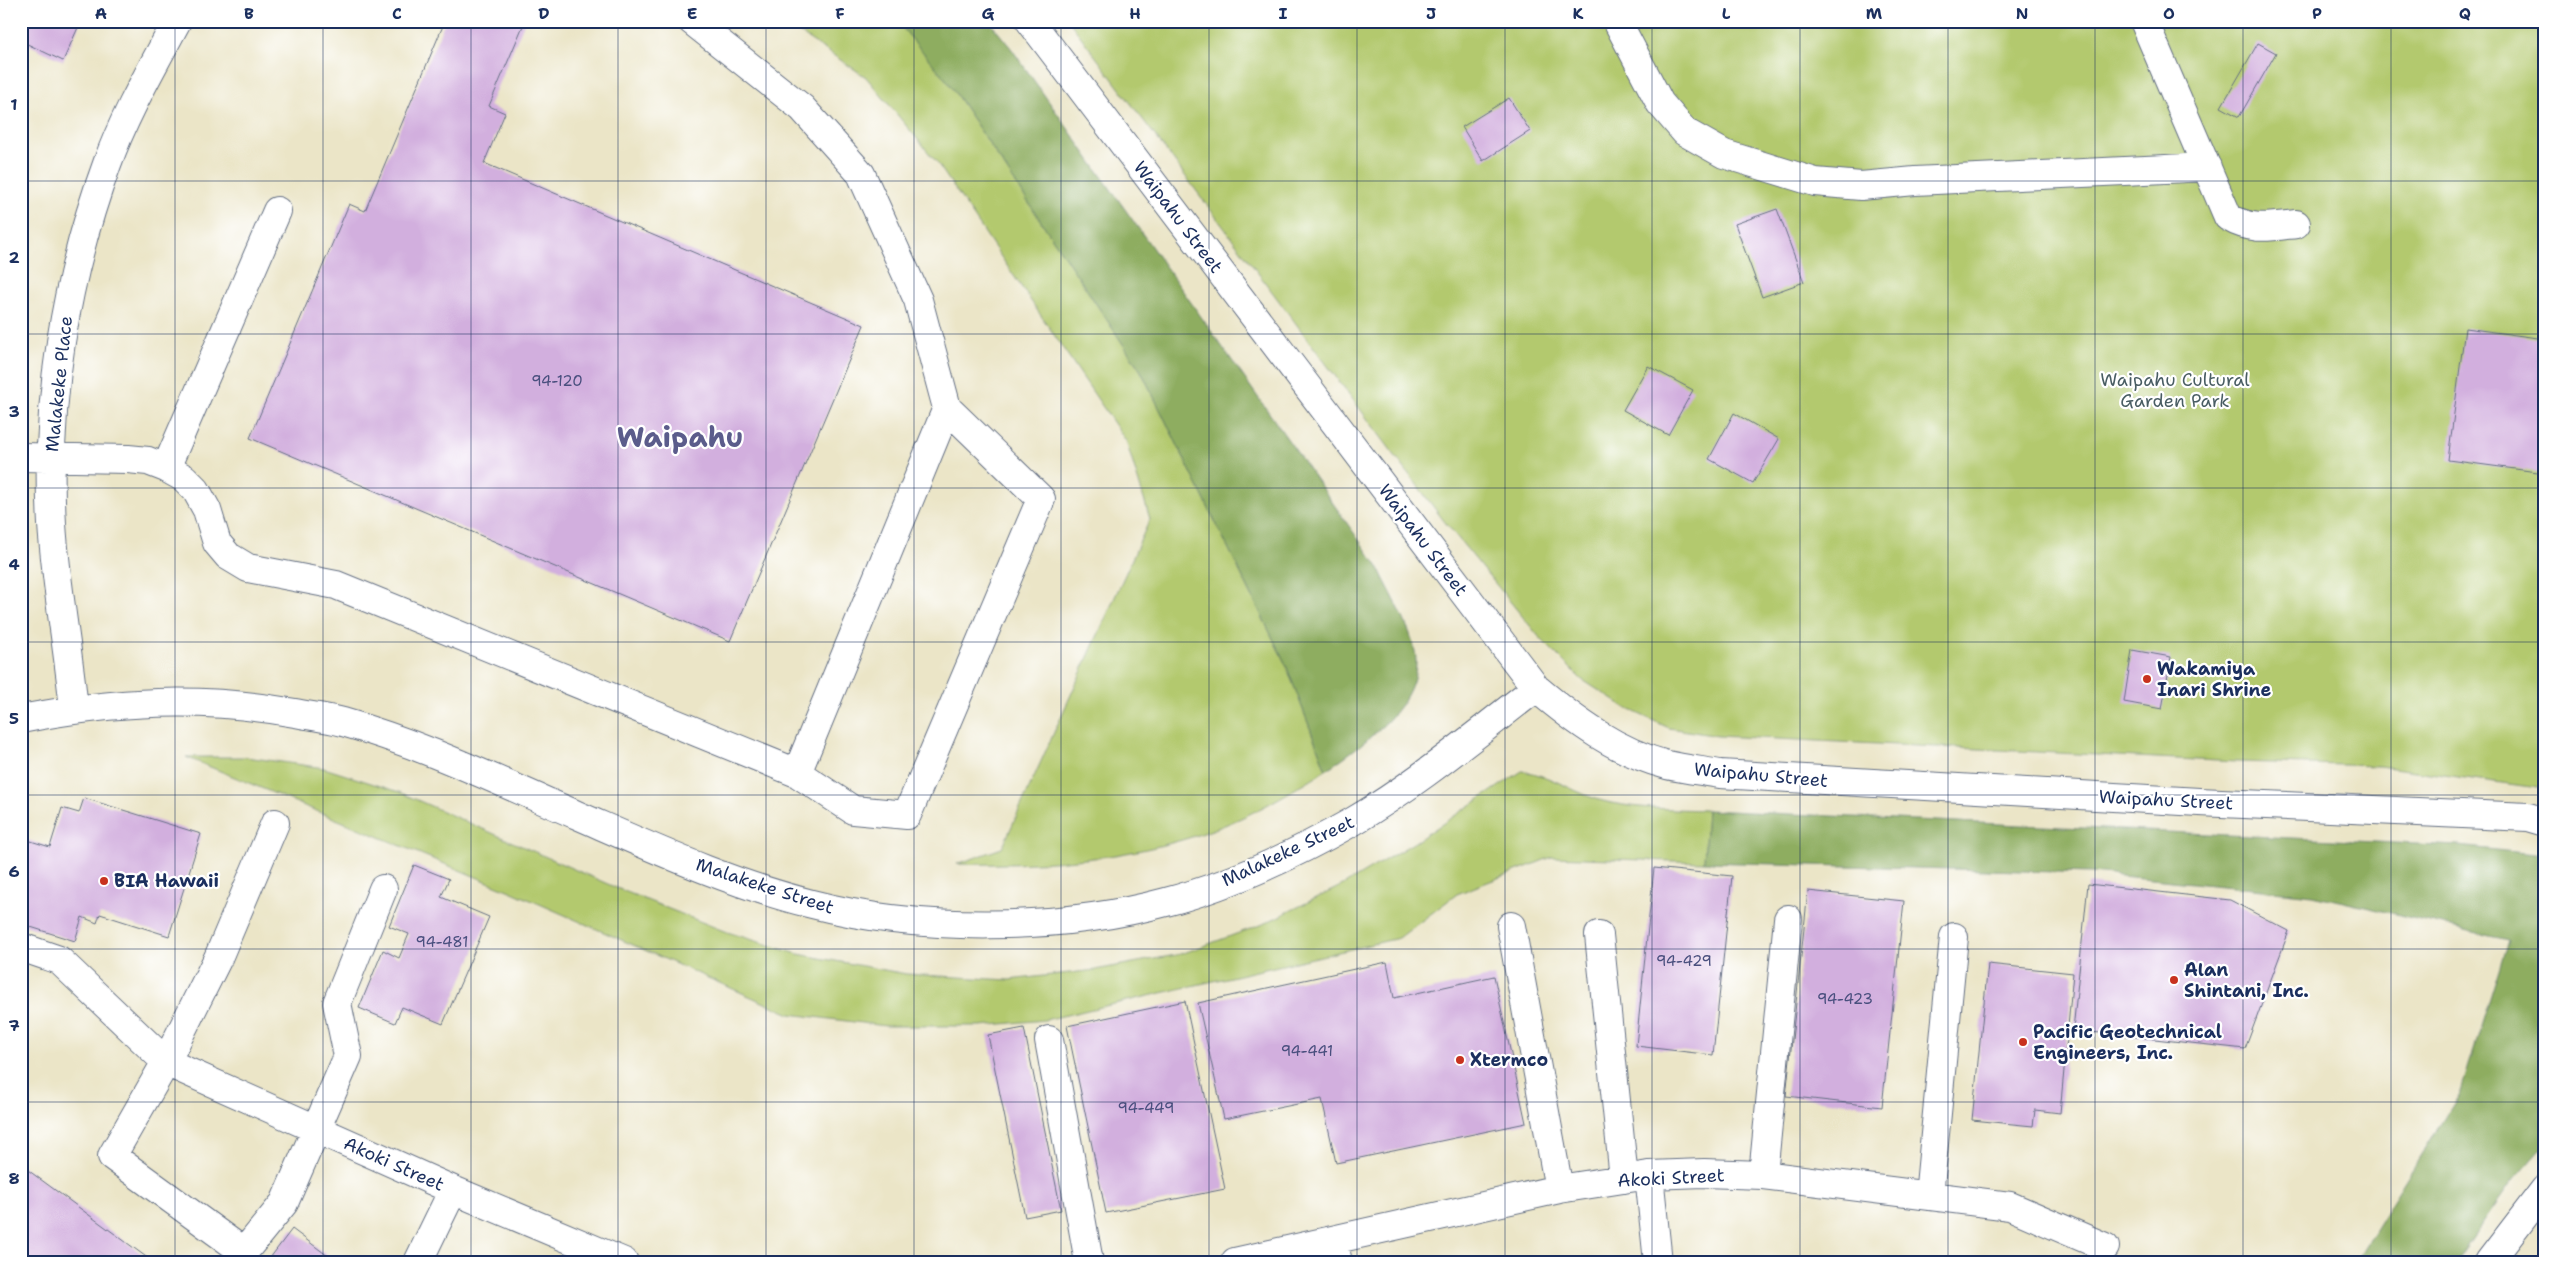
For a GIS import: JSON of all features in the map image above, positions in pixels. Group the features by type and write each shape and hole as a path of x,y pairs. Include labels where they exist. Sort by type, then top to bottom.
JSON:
{"street":[{"name":"Malakeke Place","path":"74,709 52,525 51,426 60,341 90,214 107,162 131,110 177,21"},
{"path":"21,457 128,459 148,462 166,468 184,478 196,490 207,510 217,543 228,556 248,568 336,585 797,773 853,810 907,815 1041,500 947,408 918,300 861,174 802,108 692,21"},
{"name":"Waipahu Street","path":"1030,21 1536,688 1573,720 1619,747 1666,765 1720,774 2189,801 2528,817 2545,822"},
{"path":"1617,21 1660,103 1684,132 1724,154 1815,182 1861,186 1915,181 2207,167"},
{"path":"2144,21 2228,217 2244,226 2260,228 2296,224"},
{"path":"166,468 277,211"},
{"path":"797,773 947,408"},
{"name":"Malakeke Street","path":"21,719 74,709 162,702 247,704 340,721 426,750 640,842 742,882 813,905 897,920 978,924 1084,919 1167,902 1247,874 1355,820 1417,779 1536,688"},
{"path":"275,822 218,958 166,1062 112,1156 244,1252 284,1203 348,1056 337,1003 383,889"},
{"path":"1763,1175 1788,919"},
{"path":"1510,926 1560,1189"},
{"path":"1599,935 1637,1177 1658,1262"},
{"path":"1929,1196 1954,937"},
{"name":"Akoki Street","path":"21,947 59,960 166,1062 453,1190 624,1262"},
{"path":"1049,1040 1089,1262"},
{"name":"Akoki Street","path":"1234,1262 1335,1251 1560,1189 1637,1177 1704,1173 1763,1175 2010,1206 2105,1246"},
{"path":"2489,1262 2545,1189"},
{"path":"418,1262 453,1190"}],"green space":[{"path":"782,21 897,21 948,82 1141,371 1286,665 1326,770 1267,805 1231,823 1155,847 1077,860 1037,863 957,864 1002,848 1150,519 1126,441 938,164 866,77"},
{"path":"897,21 989,21 1011,48 1378,567 1401,612 1412,640 1416,661 1413,681 1405,699 1392,716 1360,746 1326,770 1286,665 1141,371 948,82"},
{"name":"Waipahu Cultural Garden Park","path":"1069,21 2545,21 2545,789 2379,766 2237,762 1718,736 1669,728 1626,708 1581,679 1540,638 1444,521"},
{"path":"186,757 246,757 324,768 399,792 619,889 724,931 798,954 906,974 1009,980 1095,970 1181,954 1261,925 1343,885 1415,842 1522,771 1534,773 1588,796 1611,803 1647,808 1707,810 1704,862 1552,857 1457,894 1399,938 1045,1020 980,1026 886,1026 790,1014 510,891"},
{"path":"1707,810 2459,846 2545,855 2545,1144 2511,1183 2456,1262 2355,1262 2461,1091 2508,940 2313,895 2091,873 1704,862"}],"building":[{"path":"21,21 81,21 63,61 21,41"},
{"path":"445,21 525,21 489,106 505,113 484,163 864,325 730,641 250,438 349,204 365,211"},
{"path":"2258,43 2276,53 2239,117 2221,107"},
{"path":"1509,98 1530,131 1483,161 1462,127"},
{"path":"1777,209 1804,282 1762,297 1735,224"},
{"path":"2465,328 2545,339 2545,473 2448,460"},
{"path":"1648,366 1693,390 1668,435 1623,410"},
{"path":"1734,413 1779,439 1753,483 1709,459"},
{"name":"Wakamiya Inari Shrine","path":"2132,650 2171,657 2162,709 2124,702"},
{"name":"BIA Hawaii","path":"84,798 201,834 169,936 100,914 97,923 82,917 75,941 21,924 21,838 50,847 62,808 79,813"},
{"path":"414,865 449,879 441,897 489,917 443,1024 402,1007 395,1023 359,1008 383,950 399,958 409,934 389,926"},
{"path":"1654,868 1732,876 1713,1055 1636,1046"},
{"name":"Alan Shintani, Inc.","path":"2088,884 2230,900 2289,931 2245,1049 2073,1030"},
{"path":"1808,891 1904,901 1882,1107 1786,1096"},
{"path":"1387,962 1394,998 1494,976 1526,1123 1336,1163 1322,1099 1224,1119 1198,1003"},
{"name":"Pacific Geotechnical Engineers, Inc.","path":"1988,964 2073,973 2060,1113 2035,1110 2033,1126 1972,1120"},
{"path":"1185,1001 1225,1189 1106,1213 1067,1026"},
{"path":"1024,1028 1061,1210 1025,1217 988,1035"},
{"path":"21,1165 153,1262 21,1262"},
{"path":"292,1229 336,1262 267,1262"}],"place":[{"name":"Wakamiya Inari Shrine","path":"2147,679"},
{"name":"BIA Hawaii","path":"104,881"},
{"name":"Alan Shintani, Inc.","path":"2174,980"},
{"name":"Pacific Geotechnical Engineers, Inc.","path":"2023,1042"},
{"name":"Xtermco","path":"1460,1060"}],"district":[{"name":"Waipahu","path":"680,437"}]}
